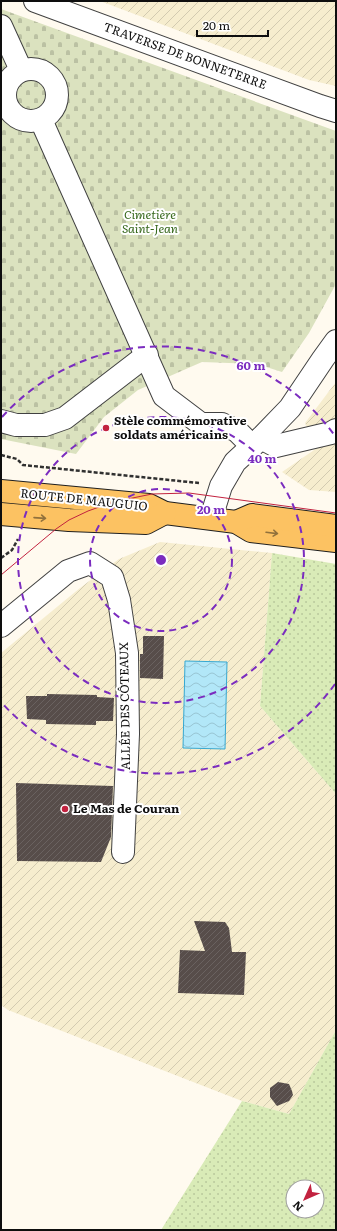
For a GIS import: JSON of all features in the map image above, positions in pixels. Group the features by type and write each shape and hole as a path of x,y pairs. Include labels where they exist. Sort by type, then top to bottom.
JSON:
{"main road":[{"name":"ROUTE DE MAUGUIO","path":"1,490 149,505 165,513 236,522 251,531 336,541"},
{"name":"ROUTE DE MAUGUIO","path":"1,514 69,520 146,523 165,513"},
{"path":"236,522 252,514 336,526"}],"street":[{"name":"TRAVERSE DE BONNETERRE","path":"35,1 336,111"},
{"path":"1,26 21,70"},
{"path":"30,68 40,70 48,74 54,81 58,99 55,107 49,115 41,120 33,122 25,121 18,118 4,107 5,89 8,81 21,70 30,68"},
{"path":"41,120 164,396 201,424 222,424 257,442 276,446 331,433 336,430"},
{"path":"205,518 211,490 221,486 235,462 290,408 336,341"},
{"path":"1,421 16,425 45,425 65,418 146,355"},
{"name":"ALLÉE DES CÔTEAUX","path":"1,626 68,571 90,563 112,577 119,600 127,652 128,734 122,852"}],"path":[{"path":"1,455 17,459 23,465 211,490"},
{"path":"1,558 12,550 18,540 18,532"}],"shaded area":[{"path":"100,1 336,1 336,86 309,80"},
{"path":"336,382 336,492 309,490 282,472 317,448 305,423"},
{"path":"160,542 272,553 260,706 336,794 336,1030 289,1114 242,1101 8,1010 1,1005 1,653 80,588 119,559"}],"green space":[{"name":"Cimetière Saint-Jean","path":"1,9 336,131 336,284 309,333 282,372 257,364 202,362 138,390 104,417 76,454 1,439"},
{"path":"272,553 336,564 336,794 260,706"},
{"path":"336,1030 336,1230 161,1230 242,1101 289,1114"}],"water":[{"path":"185,661 227,662 225,749 183,748"}],"building":[{"path":"143,636 164,636 163,679 140,678 140,654 143,654"},
{"path":"47,694 97,695 97,697 114,698 113,721 96,721 96,725 46,724 46,720 27,719 26,696 47,696"},
{"name":"Le Mas de Couran","path":"16,783 113,786 111,837 101,862 17,861"},
{"path":"194,921 225,922 229,928 232,952 246,952 244,995 178,993 180,950 205,951"},
{"path":"278,1082 289,1084 293,1095 289,1101 277,1106 270,1097 270,1088"}],"tram line":[{"path":"1,575 69,520 113,502 152,494 189,493 336,513"}],"place":[{"name":"Stèle commémorative soldats américains","path":"106,428"},
{"name":"Le Mas de Couran","path":"65,809"}]}
